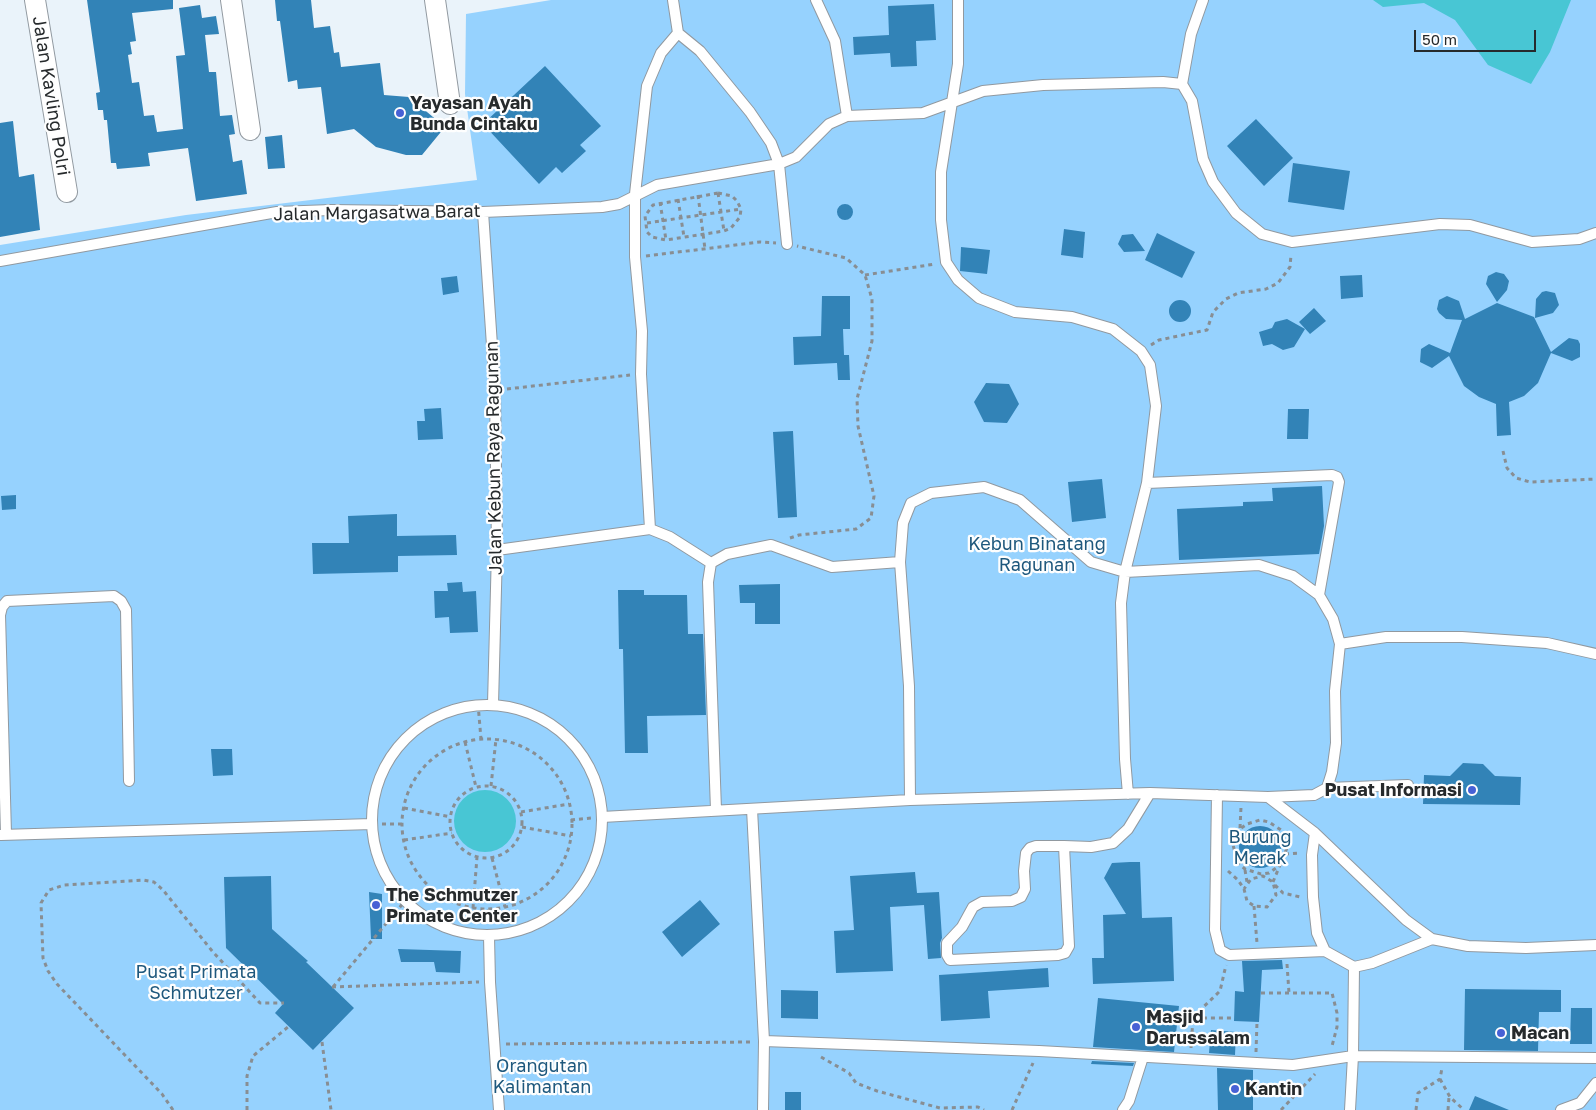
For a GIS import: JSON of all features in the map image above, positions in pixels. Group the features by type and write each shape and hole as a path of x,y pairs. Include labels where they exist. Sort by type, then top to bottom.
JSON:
{"street":[{"name":"Jalan Kavling Polri","path":"35,0 66,192"},
{"path":"231,0 250,130"},
{"path":"435,0 450,104"}],"lane":[{"path":"673,0 678,33 700,51 750,112 770,142 779,164 786,244"},
{"path":"816,0 835,41 846,116"},
{"path":"958,0 958,64 941,172 941,220 946,262 958,280 979,298 1015,312 1072,317 1113,329 1141,351 1150,365 1156,406 1147,483 1125,572 1121,603 1121,653 1128,794"},
{"path":"1204,0 1191,34 1182,84 1192,101 1203,159 1213,182 1236,213 1262,234 1292,242 1440,224 1470,225 1532,242 1579,239 1596,233"},
{"path":"650,529 641,374 642,331 635,257 639,225 635,194 647,86 661,53 678,33"},
{"name":"Jalan Margasatwa Barat","path":"0,260 277,212 331,210 483,212 602,207 619,204 635,194 656,185 779,164 796,157 829,124 846,116 922,113 952,104 983,91 1043,85 1163,82 1182,84"},
{"name":"Jalan Kebun Raya Ragunan","path":"483,212 495,390 497,550 493,704"},
{"path":"1147,483 1332,475 1337,477 1339,482 1319,595"},
{"path":"910,800 909,686 900,562 903,523 911,503 931,493 984,487 1020,500 1091,562 1125,572 1259,565 1293,576 1319,595 1333,619 1340,644 1335,691 1336,743 1327,788"},
{"path":"497,550 650,529 670,536 711,563"},
{"path":"711,563 726,554 771,544 832,567 900,562"},
{"path":"711,563 708,582 716,810"},
{"path":"129,782 126,610 121,601 114,596 7,602 2,607 0,615 3,835 372,824"},
{"path":"1340,644 1386,637 1462,637 1547,643 1596,654"},
{"path":"478,704 493,704 521,709 547,721 570,739 586,762 598,788 602,817 599,847 588,876 570,900 547,919 519,931 489,936 458,932 429,920 405,901 388,878 376,852 372,824 374,794 384,767 401,742 423,723 449,710 478,704"},
{"path":"602,817 910,800 1150,793 1242,795 1268,798 1314,795 1327,788 1408,785"},
{"path":"1064,846 1069,946 1065,953 1049,956 950,960 946,955 947,943 962,927 973,907 982,902 1012,901 1021,897 1025,889 1026,853 1030,848 1064,846 1090,847 1113,843 1128,829 1150,793"},
{"path":"1217,795 1216,940 1220,950 1228,955 1325,951 1354,967 1372,963 1432,939"},
{"path":"1268,798 1315,833 1406,920 1432,939 1468,946 1526,948 1596,945"},
{"path":"752,809 764,1041 763,1110"},
{"path":"1315,833 1312,855 1313,897 1317,934 1325,951"},
{"path":"489,936 490,982 496,1044 499,1110"},
{"path":"1350,1110 1354,967"},
{"path":"764,1041 1039,1051 1293,1064 1353,1056 1596,1058"},
{"path":"1123,1110 1129,1100 1143,1056"},
{"path":"1561,1110 1580,1106 1596,1083"}],"path":[{"path":"696,178 705,249"},
{"path":"718,193 724,231"},
{"path":"718,193 732,196 741,209 740,217 736,224 724,231 666,240 652,237 639,225 648,210 660,202 678,199 718,193"},
{"path":"678,199 684,237"},
{"path":"660,202 666,240"},
{"path":"639,225 741,209"},
{"path":"635,257 760,242 786,244 846,258 865,275 872,299 872,341 857,399 858,426 874,496 871,518 856,529 799,535 771,544"},
{"path":"1141,351 1159,340 1207,330 1213,312 1226,299 1238,293 1266,289 1278,283 1290,267 1292,242"},
{"path":"865,275 946,262"},
{"path":"495,390 641,374"},
{"path":"1503,451 1507,468 1516,478 1530,482 1596,479"},
{"path":"478,704 481,739"},
{"path":"481,739 496,739 526,749 546,763 560,782 569,804 571,836 564,858 552,879 527,899 505,907 473,908 451,900 431,887 416,869 404,840 402,824 404,808 411,786 425,766 443,751 465,742 481,739"},
{"path":"491,786 496,739"},
{"path":"465,742 476,788"},
{"path":"491,786 510,794 521,812 522,827 520,837 510,849 492,858 477,857 460,846 452,833 450,818 459,799 476,788 491,786"},
{"path":"1242,795 1240,829 1233,845 1234,854 1245,869 1247,882 1244,889"},
{"path":"521,812 569,804"},
{"path":"404,808 450,818"},
{"path":"571,820 602,817"},
{"path":"1216,866 1231,874 1244,889 1247,901 1254,906 1263,908 1272,904 1276,896 1273,883 1287,848 1283,834 1276,825 1260,820 1240,829"},
{"path":"372,824 402,824"},
{"path":"522,827 571,836"},
{"path":"404,840 452,833"},
{"path":"473,908 477,857"},
{"path":"492,858 505,907"},
{"path":"1245,869 1260,874 1279,866"},
{"path":"1247,882 1259,876 1273,883 1290,896 1313,897"},
{"path":"172,1110 162,1094 57,984 48,971 43,958 41,903 49,890 64,885 143,880 154,882 163,890 213,952 260,1003 284,1003"},
{"path":"405,901 332,988 490,982"},
{"path":"1254,906 1257,953"},
{"path":"1286,952 1289,993"},
{"path":"1190,1059 1193,1018 1220,991 1228,955"},
{"path":"1261,993 1332,993 1335,1002 1337,1027 1328,1059 1281,1110"},
{"path":"1193,1018 1234,1018"},
{"path":"1255,1062 1257,1022"},
{"path":"247,1110 246,1076 253,1056 288,1027"},
{"path":"496,1044 764,1041"},
{"path":"322,1042 331,1110"},
{"path":"802,1043 849,1073 856,1083 877,1091 940,1108 978,1107 984,1110"},
{"path":"1012,1110 1039,1051"},
{"path":"1441,1056 1440,1079 1450,1096 1464,1110"},
{"path":"1416,1110 1418,1093 1440,1079"},
{"path":"1448,1110 1450,1096"}],"green space":[{"name":"Kebun Binatang Ragunan","path":"551,0 1596,0 1596,1110 0,1110 0,245 186,215 477,180 465,94 466,14"}],"shaded area":[{"path":"1373,0 1571,0 1550,52 1531,84 1488,65 1455,20 1424,3 1383,7"},
{"path":"485,790 502,795 507,799 511,804 516,821 511,838 507,843 502,847 485,852 468,847 463,843 459,838 454,821 459,804 463,799 468,795"}],"building":[{"path":"87,0 173,0 173,9 132,13 136,41 130,42 132,54 128,55 132,83 139,82 144,116 154,115 157,132 183,129 176,56 185,55 179,8 200,5 202,18 216,16 219,34 205,35 209,72 216,72 220,116 232,115 235,134 229,135 233,162 242,160 247,194 196,201 188,148 148,153 150,166 117,169 116,163 111,163 107,120 104,120 103,110 98,110 96,93 100,92"},
{"path":"275,0 311,0 314,28 330,26 334,53 339,52 341,67 380,63 384,95 409,97 445,127 422,155 406,155 376,147 354,129 327,134 321,87 298,89 297,80 288,82 280,21 277,21"},
{"path":"934,4 936,40 916,41 917,66 891,67 890,53 854,55 853,37 889,35 888,6"},
{"path":"545,66 601,126 580,145 586,151 562,173 556,167 539,184 483,124"},
{"path":"1256,119 1293,158 1264,186 1227,146"},
{"path":"13,121 19,177 34,174 40,230 0,237 0,123"},
{"path":"282,135 285,168 268,169 265,137"},
{"path":"1293,163 1350,171 1344,210 1288,202"},
{"path":"845,204 851,206 853,212 851,218 845,220 839,218 837,212 839,206"},
{"path":"1064,229 1085,232 1083,258 1061,255"},
{"path":"1157,233 1195,252 1182,278 1145,260"},
{"path":"1133,234 1145,251 1124,252 1118,244 1122,235"},
{"path":"961,247 990,250 987,274 960,271"},
{"path":"1496,272 1504,274 1509,281 1507,290 1497,302 1486,284 1488,276"},
{"path":"1362,275 1363,297 1341,299 1340,276"},
{"path":"457,276 459,292 443,295 441,278"},
{"path":"1542,292 1555,293 1559,305 1553,313 1535,318 1536,299"},
{"path":"822,296 850,296 850,329 843,329 844,355 849,355 850,380 838,380 837,363 794,365 793,337 821,336"},
{"path":"1447,296 1459,301 1465,319 1497,303 1534,317 1551,352 1569,338 1578,340 1580,344 1580,357 1572,361 1551,353 1538,383 1524,396 1509,402 1511,435 1497,436 1496,404 1479,397 1464,386 1449,356 1432,368 1420,362 1421,349 1429,344 1450,353 1462,320 1446,319 1439,313 1437,309 1439,300"},
{"path":"1180,300 1188,303 1191,311 1188,319 1180,322 1172,319 1169,311 1172,303"},
{"path":"1314,308 1326,321 1310,334 1299,322"},
{"path":"1287,319 1305,329 1294,347 1283,350 1272,344 1263,346 1259,332 1272,328 1275,322"},
{"path":"986,383 1009,384 1019,404 1007,423 984,422 974,402"},
{"path":"441,408 443,439 418,440 417,421 425,421 424,409"},
{"path":"1288,409 1309,409 1308,439 1287,439"},
{"path":"793,431 797,517 778,518 773,432"},
{"path":"1102,479 1106,518 1072,522 1068,482"},
{"path":"1322,486 1324,526 1319,554 1179,560 1177,509 1243,506 1243,502 1273,501 1272,488"},
{"path":"16,495 16,509 2,510 1,496"},
{"path":"397,514 397,536 456,535 457,555 398,556 398,572 313,574 312,543 349,543 348,516"},
{"path":"462,582 463,592 476,591 478,632 450,633 449,617 435,618 434,591 448,591 447,583"},
{"path":"780,584 780,624 755,624 755,603 740,603 739,585"},
{"path":"618,590 644,590 644,595 687,595 688,634 703,634 706,715 647,716 648,753 625,753 623,649 619,649"},
{"path":"211,749 232,749 233,775 213,776"},
{"name":"Pusat Informasi","path":"1463,763 1483,764 1495,776 1521,777 1520,805 1423,804 1424,775 1450,776"},
{"name":"Burung Merak","path":"1264,826 1272,829 1278,835 1281,847 1278,859 1272,865 1256,868 1248,865 1242,859 1239,843 1242,835 1248,829"},
{"path":"1140,862 1142,918 1172,917 1174,981 1093,984 1092,958 1104,958 1103,915 1126,914 1104,878 1112,863"},
{"path":"915,872 917,893 939,892 942,938 940,943 941,958 928,959 924,905 890,907 893,971 836,973 834,931 854,930 850,876"},
{"path":"271,876 272,929 308,961 306,962 354,1008 313,1050 275,1013 283,1004 226,948 224,877"},
{"path":"369,892 382,894 382,939 371,939"},
{"path":"700,900 720,924 682,957 662,932"},
{"path":"398,949 461,951 460,973 436,972 434,962 401,962"},
{"path":"1282,960 1283,969 1262,970 1259,1022 1234,1021 1235,991 1244,992 1242,961"},
{"path":"1048,968 1049,987 988,991 990,1018 941,1021 939,975"},
{"name":"Macan","path":"1465,989 1561,990 1561,1012 1539,1012 1538,1051 1464,1050"},
{"path":"781,990 818,991 818,1019 781,1018"},
{"name":"Masjid Darussalam","path":"1098,998 1179,1006 1174,1052 1093,1047"},
{"path":"1571,1008 1592,1008 1592,1044 1570,1044"},
{"path":"1211,1030 1236,1032 1235,1055 1209,1053"},
{"path":"1092,1061 1134,1063 1133,1066 1091,1064"},
{"name":"Kantin","path":"1217,1068 1253,1070 1253,1110 1218,1110"},
{"path":"785,1092 801,1092 801,1110 785,1110"},
{"path":"1475,1096 1509,1110 1469,1110"}],"place":[{"name":"Yayasan Ayah Bunda Cintaku","path":"400,113"},
{"name":"Pusat Informasi","path":"1472,790"},
{"name":"The Schmutzer Primate Center","path":"376,905"},
{"name":"Masjid Darussalam","path":"1136,1027"},
{"name":"Macan","path":"1501,1033"},
{"name":"Kantin","path":"1235,1089"}],"park label":[{"name":"Pusat Primata Schmutzer","path":"196,982"},
{"name":"Orangutan Kalimantan","path":"542,1076"}]}
